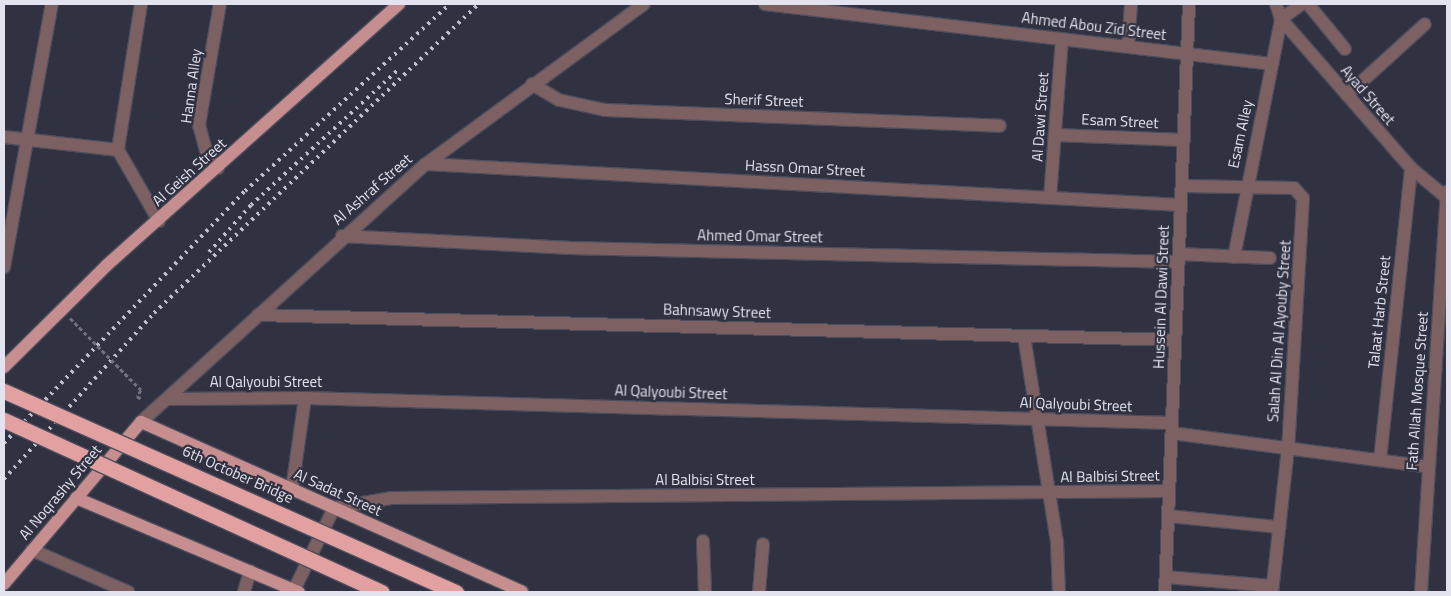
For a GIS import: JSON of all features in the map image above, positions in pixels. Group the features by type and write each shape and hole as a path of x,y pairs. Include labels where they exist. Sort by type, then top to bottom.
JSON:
{"highway":[{"name":"6th October Bridge","path":"4,390 456,592"},
{"path":"4,420 382,592"}],"main road":[{"name":"Al Geish Street","path":"4,367 62,307 399,4"},
{"name":"Al Sadat Street","path":"141,422 522,592"},
{"name":"Al Noqrashy Street","path":"4,584 141,422"},
{"path":"76,498 296,591"}],"street":[{"path":"4,267 52,4"},
{"path":"141,4 118,150 159,221"},
{"name":"Hanna Alley","path":"218,168 206,151 199,125 220,4"},
{"name":"Al Ashraf Street","path":"141,422 342,236 426,164 532,84 644,4"},
{"name":"Ahmed Abou Zid Street","path":"765,4 1272,64"},
{"path":"1128,46 1131,4"},
{"name":"Hussein Al Dawi Street","path":"1165,592 1189,4"},
{"name":"Ayad Street","path":"1276,4 1281,19 1411,168 1447,196"},
{"path":"1281,19 1302,4"},
{"path":"1308,4 1345,49"},
{"name":"Esam Alley","path":"1234,256 1246,187 1281,19"},
{"path":"1347,95 1424,24"},
{"name":"Al Dawi Street","path":"1050,198 1062,39"},
{"name":"Sherif Street","path":"532,84 559,100 605,110 1000,126"},
{"name":"Esam Street","path":"1055,135 1184,140"},
{"path":"4,137 118,150"},
{"name":"Hassn Omar Street","path":"426,164 1181,205"},
{"name":"Talaat Harb Street","path":"1380,460 1411,168"},
{"name":"Salah Al Din Al Ayouby Street","path":"1182,186 1294,188 1303,198 1288,448 1272,589"},
{"name":"Fath Allah Mosque Street","path":"1421,592 1447,196"},
{"name":"Ahmed Omar Street","path":"342,236 570,248 1179,258"},
{"path":"1179,258 1234,256 1270,258"},
{"name":"Bahnsawy Street","path":"258,315 1175,340"},
{"path":"1024,336 1050,493 1059,592"},
{"name":"Al Qalyoubi Street","path":"169,398 305,398 1038,419 1172,428 1288,448 1429,467"},
{"path":"292,489 305,398"},
{"name":"Al Balbisi Street","path":"334,508 392,498 1169,491"},
{"path":"296,591 334,508"},
{"path":"1168,516 1279,527"},
{"path":"703,541 705,592"},
{"path":"759,592 763,544"},
{"path":"32,550 128,592"},
{"path":"244,592 250,571"},
{"path":"1166,577 1221,587 1272,589"}],"path":[{"path":"70,318 141,390 136,396"}],"railway":[{"path":"4,443 245,191 450,4"},
{"path":"4,479 154,313 478,4"},
{"path":"209,252 251,205 398,70"}]}
